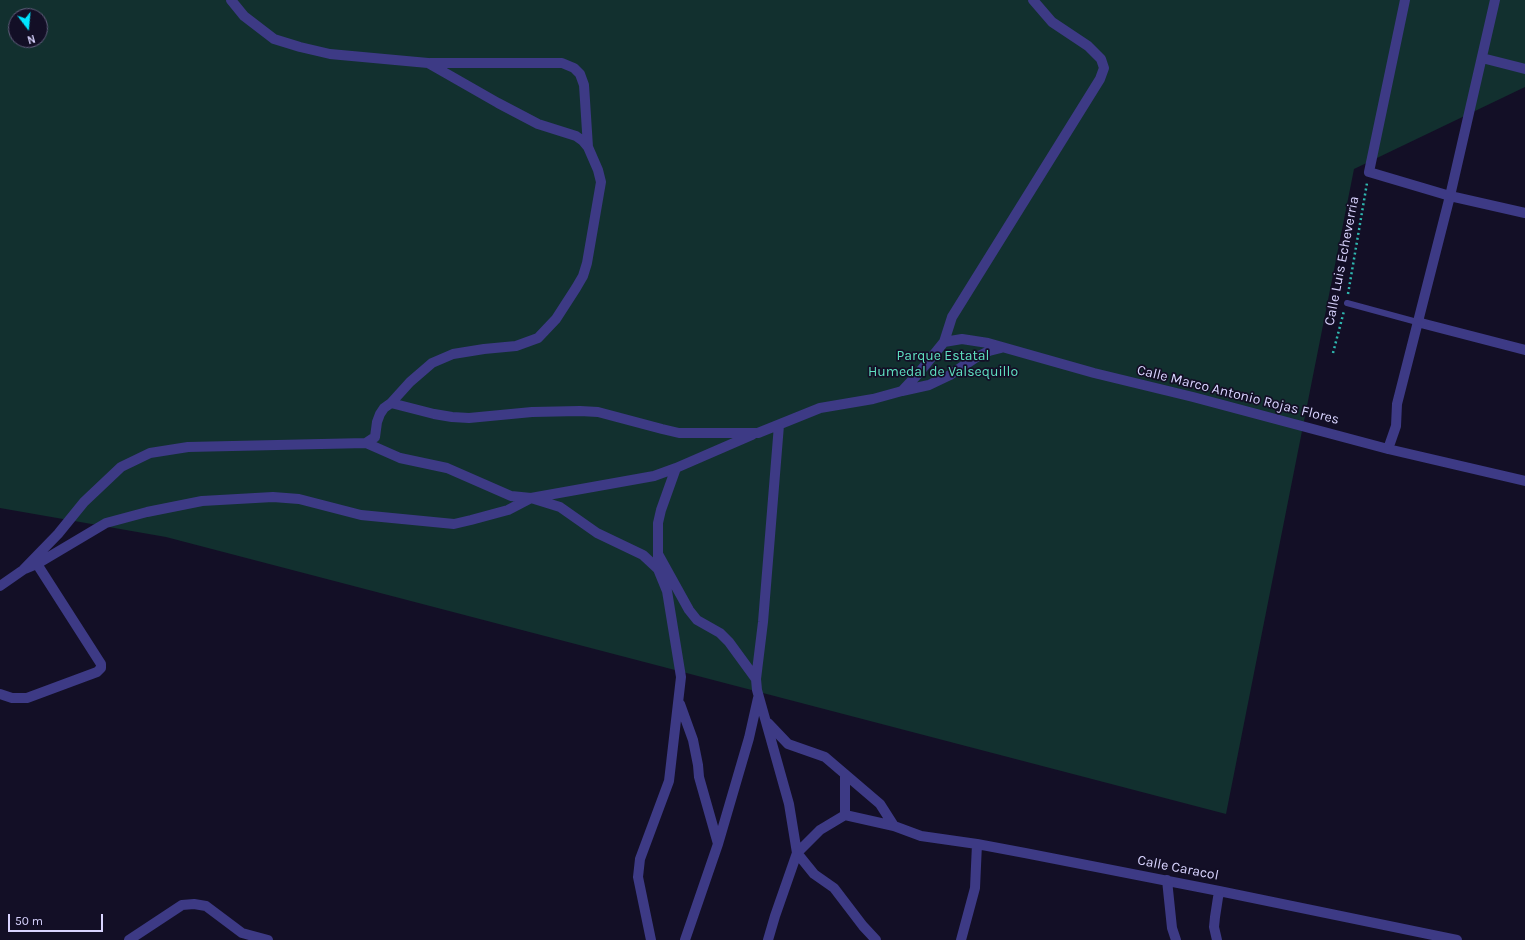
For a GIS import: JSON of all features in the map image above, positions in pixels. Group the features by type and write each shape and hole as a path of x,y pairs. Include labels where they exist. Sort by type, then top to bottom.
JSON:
{"street":[{"path":"231,0 244,16 274,39 307,49 351,57 428,64 562,63 574,68 580,74 584,85 588,147"},
{"path":"902,391 944,342 952,317 1100,79 1104,68 1101,59 1088,46 1052,22 1033,0"},
{"path":"1405,0 1369,172 1450,196 1525,213"},
{"path":"1388,449 1396,426 1397,404 1450,196 1495,0"},
{"path":"1482,58 1525,69"},
{"path":"366,443 375,437 380,414 384,408 391,403 410,382 432,362 453,354 484,348 516,346 538,338 556,319 583,276 587,263 601,182 598,170 588,147 576,136 538,124 428,64"},
{"path":"1417,322 1525,350"},
{"name":"Calle Marco Antonio Rojas Flores","path":"944,342 962,339 988,343 1094,373 1193,397 1388,449 1525,481"},
{"path":"0,586 23,570 37,564 106,523 147,512 202,501 273,497 299,499 361,515 454,524 471,520 508,510 532,498 654,476 828,406 873,399 929,385 950,375 982,354 1002,348"},
{"path":"391,403 452,417 469,418 532,412 580,410 598,412 679,433 758,433"},
{"path":"779,426 763,622 756,679 758,698 766,720 789,804 797,853 814,874 834,888 863,926 876,940"},
{"path":"23,570 58,534 84,502 121,467 150,453 188,447 366,443 400,458 447,468 511,496 532,498 560,507 597,533 643,555 658,568"},
{"path":"651,940 638,877 640,859 669,781 681,677 667,591 658,568 658,523 676,468"},
{"path":"658,554 689,610 697,620 720,633 729,642 756,679"},
{"path":"0,694 12,698 27,698 97,672 101,668 101,664 37,564"},
{"path":"0,593 12,577"},
{"path":"685,940 718,844 749,738 758,698"},
{"path":"678,700 693,740 699,777 718,844"},
{"path":"766,720 788,744 825,757 880,804 894,826"},
{"path":"768,940 774,916 797,853 820,830 845,815 845,774"},
{"name":"Calle Caracol","path":"845,815 894,826 921,836 977,844 1167,880 1457,940"},
{"path":"961,940 975,888 977,844"},
{"path":"1167,880 1172,928 1176,940"},
{"path":"1217,940 1214,927 1214,917 1219,891"},
{"path":"129,940 182,905 194,904 206,906 242,933 268,940"}],"lane":[{"path":"1347,302 1417,322"}],"path":[{"name":"Calle Luis Echeverria","path":"1333,353 1347,302 1369,172"}],"green space":[{"name":"Parque Estatal Humedal de Valsequillo","path":"0,0 1525,0 1525,87 1354,169 1226,814 166,537 0,508"}]}
